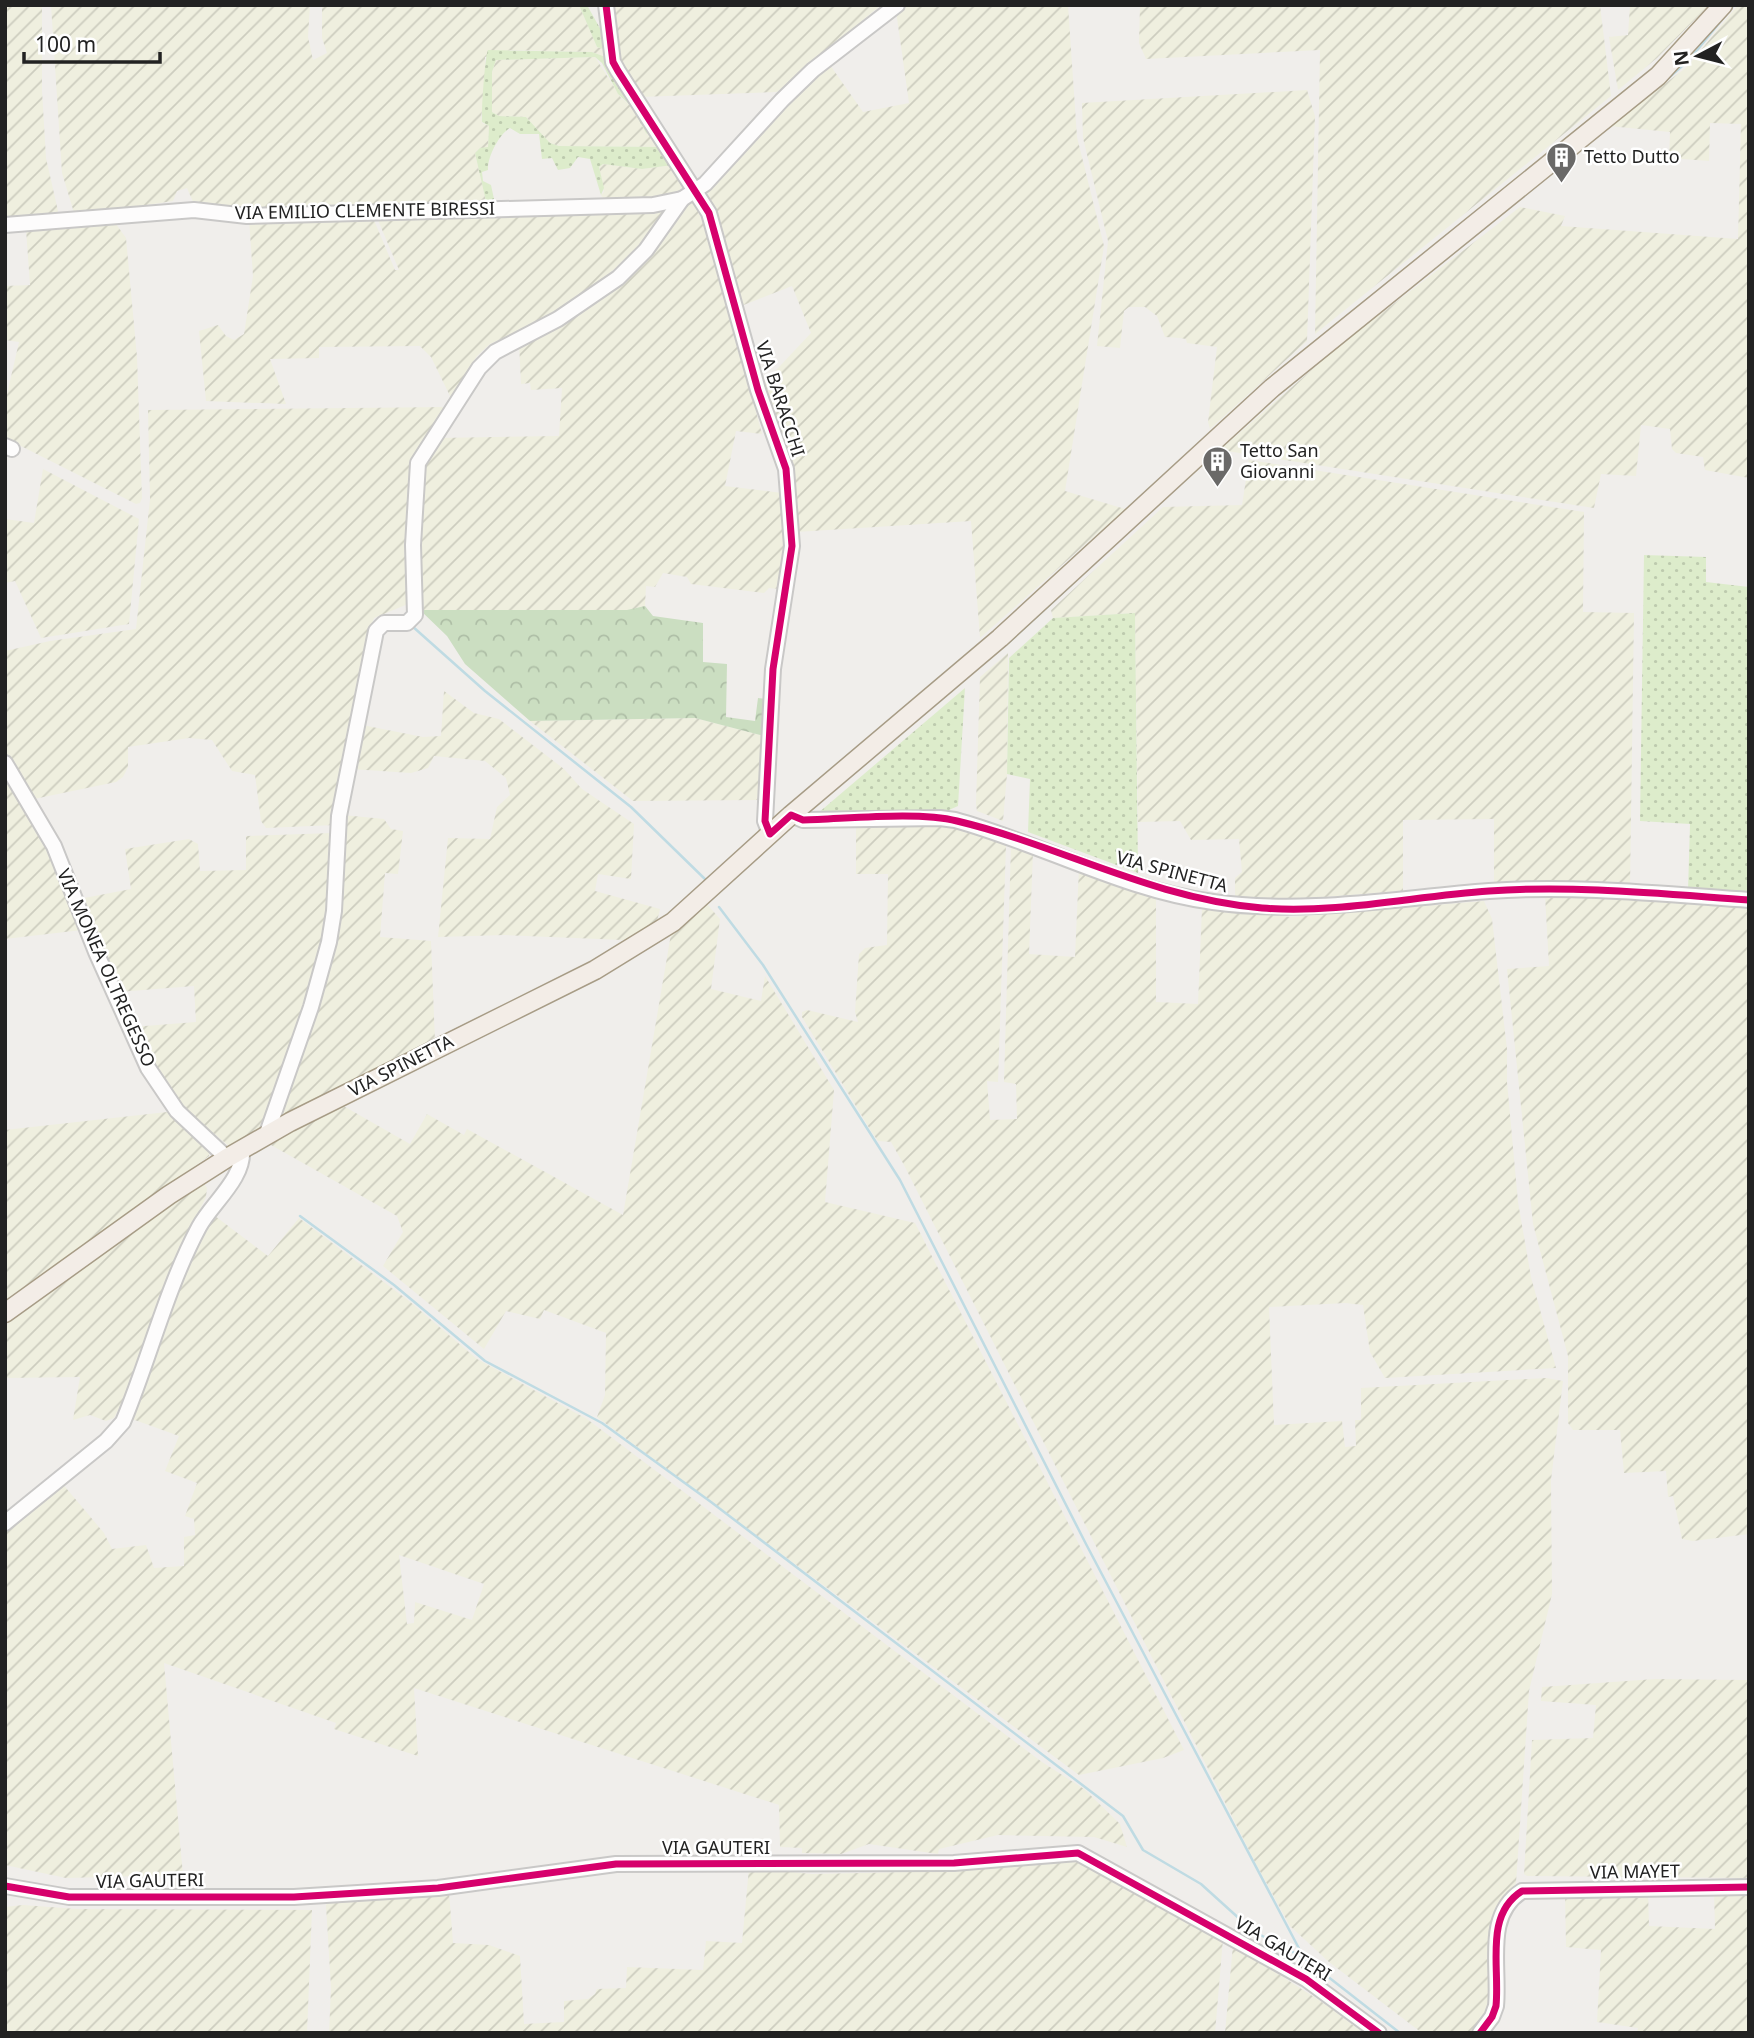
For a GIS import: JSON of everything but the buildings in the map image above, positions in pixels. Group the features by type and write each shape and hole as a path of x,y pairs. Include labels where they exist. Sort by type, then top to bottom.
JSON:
{"main road":[{"name":"VIA SPINETTA","path":"5,1313 169,1195 235,1153 636,948 673,922 791,815 1000,638 1242,414 1658,76 1723,5"}],"street":[{"name":"VIA BARACCHI","path":"606,5 611,50 618,72 709,213 758,390 784,458 793,527 771,692 765,821 770,834"},
{"name":"VIA EMILIO CLEMENTE BIRESSI","path":"266,1136 311,1007 329,942 334,911 339,816 376,631 384,624 407,623 415,615 413,545 418,463 461,401 479,368 495,352 558,319 618,278 646,250 682,199 705,184 752,131 813,70 897,5"},
{"name":"VIA EMILIO CLEMENTE BIRESSI","path":"5,225 194,210 247,216 653,205 682,199"},
{"name":"VIA MONEA OLTREGESSO","path":"5,763 54,846 96,952 148,1068 177,1111 235,1153"},
{"name":"VIA SPINETTA","path":"791,815 803,820 955,820 1146,886 1210,902 1265,908 1319,908 1490,891 1565,889 1749,900"},
{"path":"5,1523 106,1441 123,1422 180,1263 209,1208 236,1175 235,1153"},
{"name":"VIA GAUTERI","path":"5,1886 69,1897 295,1898 438,1888 615,1864 940,1863 1078,1853 1306,1979 1379,2033"},
{"name":"VIA MAYET","path":"1480,2033 1492,2017 1496,2006 1498,1919 1507,1902 1522,1891 1749,1887"}],"green space":[{"path":"5,5 42,5 42,91 46,158 58,211 56,216 5,221"},
{"path":"51,5 310,5 308,37 313,60 327,53 322,38 322,5 579,5 597,47 609,51 611,59 592,52 511,50 485,57 485,93 481,117 482,123 489,126 488,148 480,148 475,153 487,206 248,211 194,204 187,188 177,191 173,201 75,216 62,173"},
{"path":"579,5 587,5 607,41 609,51 597,47"},
{"path":"609,5 881,5 777,92 639,97 616,53"},
{"path":"903,5 1068,5 1077,137 1104,246 1065,491 1125,509 980,638 971,521 796,532 763,384 811,333 792,286 741,306 707,192 708,187 785,102 830,65 863,112 909,103 896,11"},
{"path":"1140,5 1600,5 1611,96 1315,334 1320,50 1146,59 1139,43"},
{"path":"1630,5 1709,5 1657,58 1618,90 1609,37 1628,35"},
{"path":"1738,5 1749,5 1749,478 1705,470 1703,457 1676,453 1672,449 1670,429 1641,425 1636,476 1601,474 1594,508 1220,450 1340,345 1520,207 1565,216 1561,226 1738,239 1741,124 1710,123 1709,161 1669,158 1670,132 1609,126 1687,67"},
{"path":"488,50 592,52 611,59 657,140 646,133 631,106 618,94 602,63 595,57 496,60 492,72 492,112 499,116 526,117 550,143 559,146 662,147 673,165 642,169 603,164 599,167 604,188 601,195 590,159 578,157 570,168 558,170 552,158 542,159 539,134 520,134 510,128 495,147 489,159 488,170 482,172 483,181 491,185 494,199 487,206 475,153 480,148 488,147 489,126 482,122 482,117"},
{"path":"595,57 621,98 631,106 646,133 662,147 559,146 550,143 526,117 499,116 492,112 492,72 496,60"},
{"path":"1307,90 1315,116 1307,341 1210,429 1208,422 1217,347 1165,337 1157,316 1145,307 1129,307 1124,311 1120,348 1097,346 1108,241 1083,138 1082,103"},
{"path":"603,164 642,169 673,165 685,187 678,196 606,202 601,195 604,192 599,167"},
{"path":"693,198 714,252 762,434 736,431 725,486 782,493 784,545 788,553 780,589 769,588 764,593 691,584 687,577 663,573 655,587 646,586 645,606 628,610 420,610 419,477 436,438 559,436 562,388 531,390 530,383 521,384 519,342 595,303 593,299"},
{"path":"670,204 657,231 591,290 534,324 490,344 477,356 451,398 431,357 420,346 319,347 319,358 270,359 286,404 206,401 199,331 218,325 226,336 234,340 244,334 253,276 249,219 371,213 395,270 399,270 375,213"},
{"path":"116,224 126,238 137,357 142,498 140,503 136,504 5,438 5,403 19,342 5,340 5,286 30,285 26,229"},
{"path":"448,407 412,466 406,562 408,604 374,618 372,624 335,825 266,828 261,821 255,775 232,771 212,740 189,738 128,747 128,767 123,777 116,782 34,799 5,751 5,651 50,641 136,629 150,499 148,410"},
{"path":"1249,460 1584,512 1583,612 1634,613 1630,888 1494,887 1494,819 1403,820 1403,891 1299,899 1235,898 1235,878 1242,872 1239,839 1191,840 1180,821 1138,822 1135,613 1053,618 1051,610 1163,507 1242,505"},
{"path":"43,469 139,519 129,624 41,638 15,581 5,583 5,519 34,523"},
{"path":"1644,555 1706,557 1706,582 1749,587 1749,894 1688,891 1690,824 1640,821"},
{"path":"645,606 653,616 703,623 703,662 727,664 726,717 755,721 758,698 767,699 764,736 695,718 530,721 465,664 447,636 420,610 627,610"},
{"path":"1135,613 1138,873 1028,832 1030,779 1007,774 1009,658 1053,618"},
{"path":"1008,653 1007,774 1003,821 977,811 976,804 980,677"},
{"path":"965,688 958,806 949,810 817,814"},
{"path":"444,691 474,713 499,719 564,769 582,789 634,824 631,879 598,874 595,891 660,909 657,921 623,940 505,935 438,937 448,838 490,839 497,807 510,795 506,778 485,761 434,756 428,768 411,773 351,769 362,725 423,737 441,736"},
{"path":"695,718 764,736 759,800 633,801 530,721"},
{"path":"5,773 45,840 82,930 5,939"},
{"path":"343,815 384,819 391,829 403,831 398,874 385,873 380,937 431,941 435,1042 279,1121 328,956"},
{"path":"935,821 1005,840 1006,845 998,1082 987,1081 990,1120 1017,1119 1016,1084 1004,1082 1011,845 1033,852 1029,954 1075,957 1079,868 1156,895 1156,1002 1198,1004 1202,908 1291,917 1484,901 1492,919 1507,1049 1507,1082 1518,1202 1531,1277 1556,1368 1385,1378 1370,1352 1363,1305 1345,1303 1269,1307 1274,1425 1342,1421 1345,1447 1356,1446 1355,1420 1361,1420 1361,1388 1546,1378 1563,1381 1551,1480 1552,1594 1529,1691 1516,1883 1497,1910 1493,1987 1488,2010 1474,2033 1422,2033 1329,1962 1290,1926 1255,1862 904,1165 891,1142 878,1141 871,1131 802,1017 802,1012 807,1010 858,1022 855,1012 859,954 865,948 887,945 888,874 856,874 856,823"},
{"path":"332,833 327,941 263,1128 230,1147 179,1104 132,1027 196,1022 194,986 118,992 79,899 131,889 125,849 189,839 198,844 200,871 246,870 246,836"},
{"path":"1545,895 1749,906 1749,1534 1693,1541 1682,1539 1673,1496 1668,1497 1666,1471 1624,1473 1620,1430 1573,1430 1568,1423 1568,1356 1533,1224 1507,969 1549,966"},
{"path":"706,903 720,919 711,989 761,1001 765,976 834,1090 825,1202 915,1223 1184,1750 1163,1758 1079,1775 597,1417 605,1395 606,1333 544,1310 540,1319 506,1311 484,1349 383,1266 403,1232 397,1216 271,1145 279,1135 340,1104 410,1144 427,1114 464,1135 467,1129 623,1215 671,934"},
{"path":"167,1112 176,1116 209,1148 209,1156 5,1300 5,1130"},
{"path":"203,1182 207,1188 206,1197 170,1269 132,1383 114,1418 106,1421 90,1415 73,1420 80,1377 5,1378 5,1326"},
{"path":"215,1216 268,1256 299,1218 409,1301 477,1359 587,1419 1042,1762 1084,1789 1120,1824 1127,1847 1094,1837 998,1835 939,1849 938,1854 869,1844 841,1854 802,1853 802,1848 780,1847 779,1805 414,1688 418,1756 334,1729 336,1723 164,1663 183,1875 66,1878 5,1865 5,1528 61,1482 104,1533 112,1549 146,1545 154,1568 184,1566 184,1537 195,1535 194,1519 185,1516 197,1483 165,1471 179,1436 132,1419 153,1351 189,1261","holes":["399,1555 484,1584 472,1620 415,1602 414,1623 407,1624"]},
{"path":"1655,1679 1749,1680 1749,1878 1527,1876 1524,1874 1532,1740 1593,1738 1596,1705 1541,1701 1542,1687"},
{"path":"1070,1858 1085,1862 1223,1939 1215,2033 329,2033 331,1988 326,1905 330,1901 449,1892 453,1943 489,1945 520,1956 524,2024 564,2022 564,2001 588,1999 597,1989 626,1988 627,1967 703,1970 706,1941 742,1943 749,1868 812,1874 958,1871"},
{"path":"1749,1891 1749,2033 1637,2033 1638,2028 1597,2022 1601,1950 1566,1947 1565,1893 1648,1892 1649,1926 1715,1929 1714,1892"},
{"path":"23,1905 77,1909 312,1910 307,2033 5,2033 5,1907"},
{"path":"1233,1945 1328,2006 1363,2033 1225,2033"}],"waterway":[{"path":"1665,81 1689,60 1734,5"},
{"path":"1009,642 1071,585"},
{"path":"412,626 485,691 631,807 708,882"},
{"path":"719,907 763,965 900,1180 1086,1544 1304,1958"},
{"path":"300,1216 394,1285 485,1361 602,1423 711,1502 1123,1816 1143,1850 1201,1884 1253,1931 1304,1958 1400,2033"}],"cycle path":[{"path":"606,5 613,62 709,213 758,390 786,469 792,546 773,669 765,821 770,834 791,815 803,820 902,816 941,818 996,832 1182,894 1262,908 1347,907 1461,893 1521,889 1619,891 1749,900"},
{"path":"5,1886 69,1897 294,1897 438,1888 616,1864 954,1863 1078,1853 1306,1979 1379,2033"},
{"path":"1480,2033 1492,2017 1496,2006 1496,1942 1502,1913 1510,1901 1522,1891 1749,1887"}],"place":[{"name":"Tetto Dutto","path":"1561,184"},
{"name":"Tetto San Giovanni","path":"1217,488"}]}
